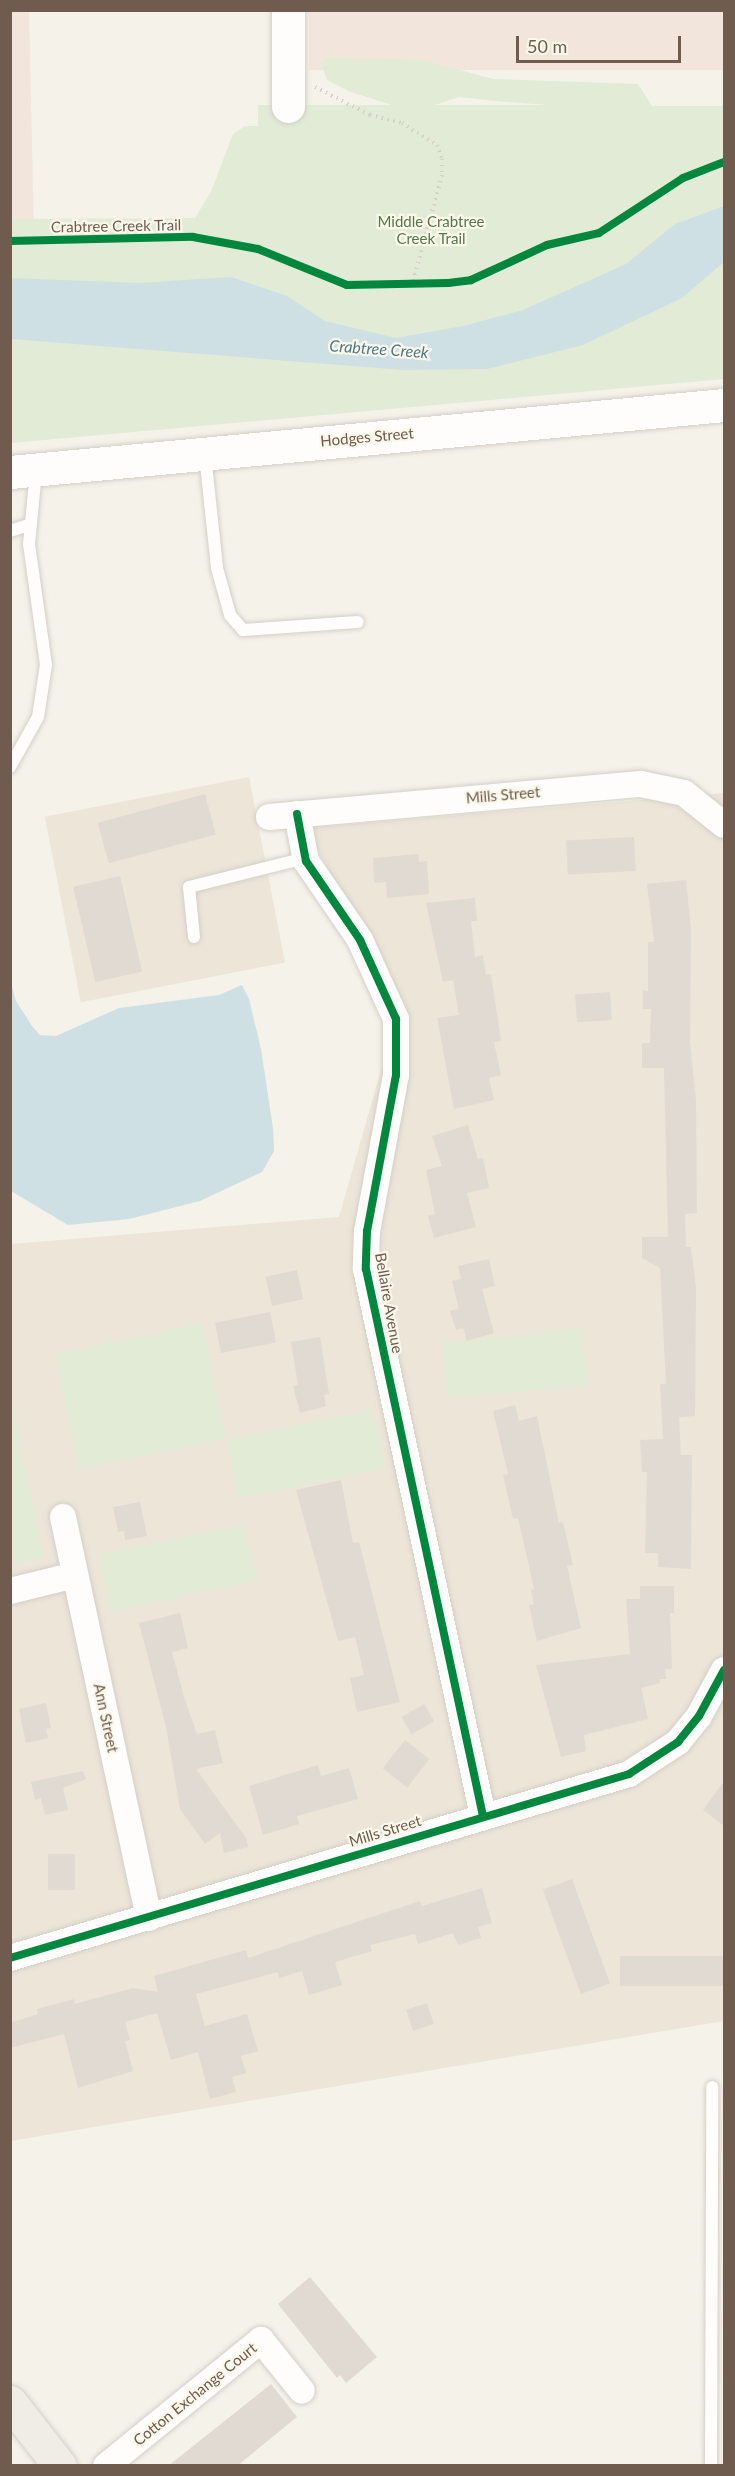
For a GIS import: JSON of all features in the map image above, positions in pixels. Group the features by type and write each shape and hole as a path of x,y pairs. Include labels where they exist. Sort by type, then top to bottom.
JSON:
{"main road":[{"path":"10,2402 60,2466"}],"street":[{"path":"288,10 288,106"},
{"name":"Hodges Street","path":"23,471 724,405"},
{"name":"Mills Street","path":"269,817 641,784 684,793 724,825"},
{"name":"Bellaire Avenue","path":"297,814 305,858 315,878 360,940 396,1019 396,1075 367,1231 366,1269 483,1816"},
{"name":"Ann Street","path":"63,1517 149,1918"},
{"path":"10,1591 75,1575"},
{"name":"Mills Street","path":"10,1958 483,1816 593,1788 657,1759 678,1743 699,1716 724,1670"},
{"name":"Cotton Exchange Court","path":"106,2466 261,2340 302,2391"}],"lane":[{"path":"205,453 217,568 230,615 243,630 358,622"},
{"path":"10,766 38,717 46,665 29,544 31,524 23,471"},
{"path":"10,531 31,524"},
{"path":"194,938 189,887 305,858"},
{"path":"711,2466 712,2087"}],"path":[{"path":"288,63 330,97 370,115 402,123 437,145 442,159 442,175 413,281"},
{"path":"401,282 425,282"}],"shaded area":[{"path":"10,11 29,11 36,324 11,321"},
{"path":"309,11 724,11 724,70 309,70"},
{"path":"249,777 285,963 81,1002 45,817"},
{"path":"724,793 724,2021 11,2141 11,1244 339,1217 399,1007 307,828"}],"green space":[{"name":"Middle Crabtree Creek Trail","path":"329,57 423,60 493,79 638,84 652,106 724,106 724,379 11,443 11,219 195,218 211,192 233,134 245,126 258,126 258,105 392,105 348,91 327,80 321,63","holes":["459,97 548,105 435,105"]},
{"path":"202,1323 227,1438 80,1470 55,1354"},
{"path":"582,1328 588,1385 449,1399 443,1343"},
{"path":"10,1390 44,1557 11,1565 10,1565"},
{"path":"373,1409 385,1468 240,1499 227,1440"},
{"path":"245,1524 257,1581 110,1612 98,1555"}],"water":[{"name":"Crabtree Creek","path":"724,206 724,262 682,298 583,345 487,369 404,370 11,339 11,278 139,283 231,277 287,296 325,321 396,338 463,326 523,310 626,264 675,224"},
{"path":"11,983 16,1001 32,1026 40,1035 56,1036 119,1008 219,995 242,985 249,999 261,1049 273,1128 274,1151 262,1172 200,1201 129,1219 68,1225 11,1191"}],"building":[{"path":"205,794 216,835 109,863 98,823"},
{"path":"634,837 636,871 568,875 566,841"},
{"path":"418,854 419,862 427,861 429,894 387,898 386,882 374,883 373,858"},
{"path":"120,876 142,971 95,982 73,887"},
{"path":"686,880 691,930 690,1042 696,1101 697,1213 685,1214 686,1247 691,1247 696,1288 695,1416 679,1417 681,1455 692,1455 691,1569 658,1567 658,1553 645,1553 647,1472 642,1472 640,1440 663,1439 660,1384 666,1384 660,1268 642,1258 642,1237 668,1237 664,1068 642,1068 642,1043 650,1043 651,1009 643,1009 643,990 648,991 648,942 654,942 647,884"},
{"path":"475,898 477,921 471,921 475,957 483,955 486,975 491,974 501,1041 494,1042 501,1075 489,1078 494,1100 454,1109 437,1018 459,1015 453,980 443,982 426,903"},
{"path":"610,992 612,1020 577,1022 575,994"},
{"path":"468,1125 478,1159 483,1158 489,1188 467,1193 476,1227 434,1238 428,1216 435,1214 426,1170 442,1166 432,1136"},
{"path":"489,1259 495,1286 482,1289 494,1333 467,1341 463,1328 456,1330 450,1311 459,1309 452,1281 461,1279 458,1266"},
{"path":"297,1270 303,1299 272,1306 266,1277"},
{"path":"270,1312 276,1342 221,1353 215,1323"},
{"path":"320,1337 329,1394 324,1395 326,1406 300,1413 293,1386 298,1385 291,1342"},
{"path":"515,1405 519,1421 537,1416 559,1523 563,1522 573,1565 567,1566 581,1628 537,1641 529,1605 534,1604 531,1590 534,1589 518,1518 513,1519 503,1475 508,1474 493,1411"},
{"path":"341,1480 353,1543 359,1542 400,1702 357,1712 350,1678 364,1675 355,1637 338,1641 296,1490"},
{"path":"140,1502 147,1536 125,1540 124,1531 118,1532 113,1507"},
{"path":"640,1586 674,1586 674,1613 670,1613 672,1669 665,1669 666,1679 660,1679 660,1683 641,1688 648,1719 584,1735 586,1751 561,1757 536,1665 630,1654 626,1599 640,1599"},
{"path":"180,1613 188,1648 172,1652 184,1697 197,1734 215,1730 223,1763 196,1769 246,1838 248,1847 224,1853 220,1833 205,1844 180,1809 166,1727 139,1623"},
{"path":"46,1703 51,1728 46,1729 48,1738 26,1743 19,1709"},
{"path":"424,1704 434,1721 411,1734 401,1717"},
{"path":"405,1740 429,1759 407,1787 383,1768"},
{"path":"318,1765 321,1776 349,1768 358,1799 297,1816 299,1824 263,1835 249,1786"},
{"path":"83,1771 86,1779 63,1788 68,1810 45,1815 41,1798 35,1800 31,1782"},
{"path":"724,1781 724,1826 703,1810"},
{"path":"48,1854 75,1854 75,1890 48,1890"},
{"path":"572,1879 610,1983 581,1994 543,1890"},
{"path":"482,1888 492,1923 478,1927 481,1938 458,1945 453,1933 418,1944 415,1934 370,1945 372,1951 335,1962 342,1985 309,1995 302,1971 279,1978 278,1972 196,1994 205,2026 247,2014 258,2051 241,2056 246,2073 232,2077 236,2092 210,2099 198,2052 171,2060 157,2013 125,2022 130,2040 125,2041 133,2071 78,2088 64,2034 10,2048 10,2023 38,2014 37,2009 74,1999 75,2004 133,1988 158,1992 154,1976 246,1950 248,1958 420,1901 422,1906"},
{"path":"620,1956 724,1956 724,1986 620,1986"},
{"path":"427,2003 434,2024 413,2031 406,2010"},
{"path":"310,2277 377,2357 346,2383 340,2375 337,2378 278,2304"},
{"path":"271,2384 297,2417 237,2466 168,2466"}],"cycle path":[{"name":"Crabtree Creek Trail","path":"10,241 193,237 258,249 347,285 448,283 471,280 547,245 599,233 683,178 724,162"},
{"path":"297,814 306,861 360,940 396,1019 396,1075 367,1231 366,1269 483,1816"},
{"path":"10,1958 629,1774 678,1742 699,1716 724,1670"}]}
